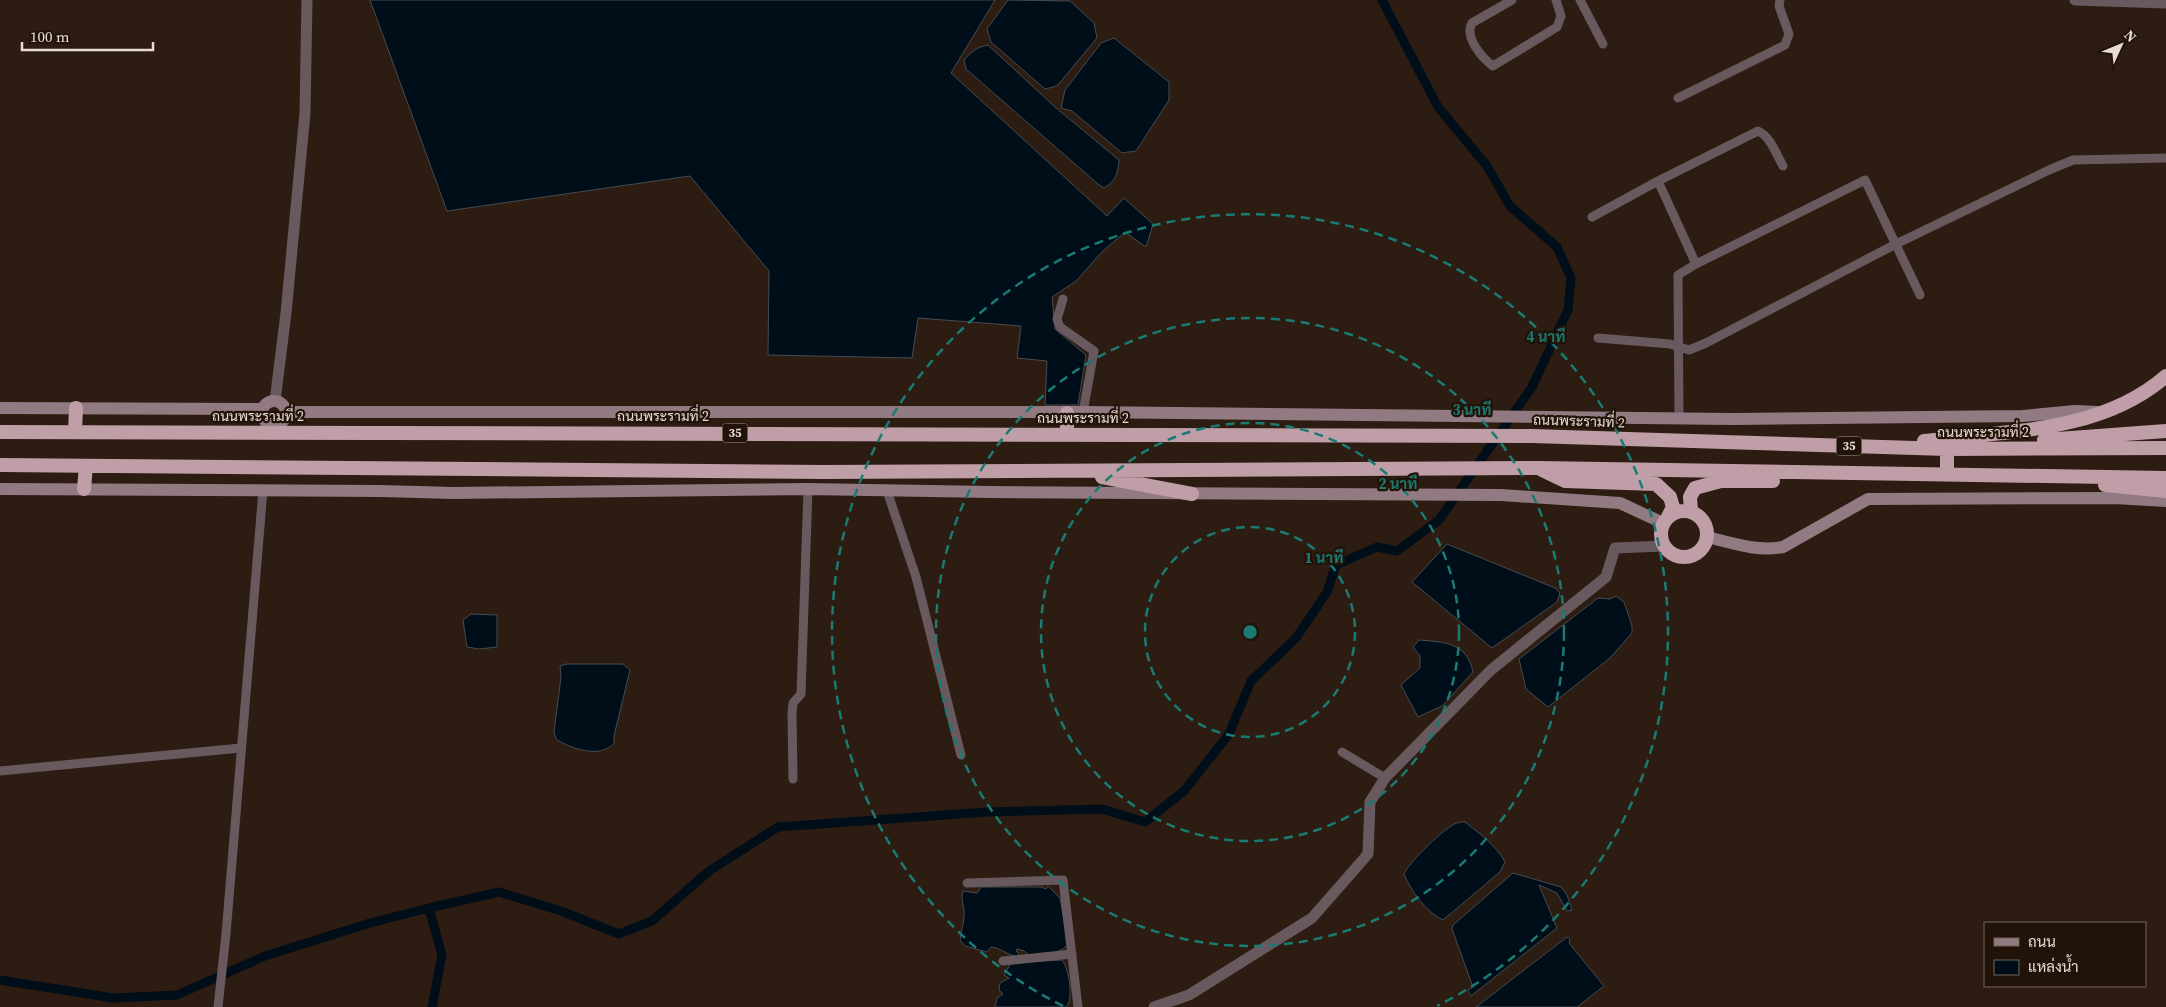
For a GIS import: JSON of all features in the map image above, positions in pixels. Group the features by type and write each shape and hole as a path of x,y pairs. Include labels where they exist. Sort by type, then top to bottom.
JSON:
{"highway":[{"path":"1876,446 2061,425 2102,412 2134,399 2166,376"},
{"path":"75,432 76,408"},
{"path":"1067,413 1067,434"},
{"name":"ถนนพระรามที่ 2","path":"0,432 277,428 1532,436 1946,449 2166,448"},
{"path":"1947,474 1946,449 2166,431"},
{"name":"35","path":"0,465 823,472 1539,468 2166,478"},
{"path":"84,489 86,466"},
{"path":"1539,468 1565,481 1656,484 1670,497 1673,506 1665,520 1661,539 1664,546 1677,556 1685,558 1700,551 1707,537 1704,521 1691,511 1675,512 1665,520"},
{"path":"1066,470 1192,494"},
{"path":"1691,511 1690,497 1696,488 1721,481 1796,481 1846,472"},
{"path":"2044,477 2166,491"}],"main road":[{"path":"275,401 282,405 286,412 284,419 277,428 264,420 263,409 268,403 275,401"},
{"name":"ถนนพระรามที่ 2","path":"0,408 263,409"},
{"name":"ถนนพระรามที่ 2","path":"286,412 1084,412 1679,419 1940,418 2022,416 2075,411 2102,412"},
{"path":"0,489 454,493 808,489 1192,494 1479,495 1553,497 1620,503 1665,520"},
{"path":"1707,537 1744,546 1771,549 1783,547 1868,500 2115,498 2166,501"}],"street":[{"path":"275,401 286,313 305,113 307,0"},
{"path":"1512,0 1472,23 1469,27 1470,37 1485,60 1493,66 1557,27 1561,16 1556,0"},
{"path":"1580,0 1603,44"},
{"path":"1678,98 1784,45 1789,34 1779,6 1780,0"},
{"path":"2075,0 2166,3"},
{"path":"1592,217 1658,181 1758,132 1764,134 1783,166"},
{"path":"1598,338 1670,344 1689,350 1706,344 1896,244 2049,170 2074,160 2166,158"},
{"path":"1679,419 1678,275 1696,264 1865,180 1920,295"},
{"path":"1658,181 1696,264"},
{"path":"1063,299 1057,319 1060,327 1094,351 1084,412"},
{"path":"793,779 792,714 793,704 801,694 808,489"},
{"path":"218,1007 226,934 263,490"},
{"path":"887,491 916,577 961,755"},
{"path":"1154,1007 1189,995 1312,918 1368,854 1370,802 1385,778 1491,670 1606,577 1614,548 1664,546"},
{"path":"0,771 241,748"},
{"path":"1342,752 1385,778"},
{"path":"967,883 1063,880 1078,1007"},
{"path":"1003,961 1072,954"}],"water":[{"path":"370,0 995,0 951,73 1107,216 1124,198 1153,224 1146,247 1125,232 1102,252 1076,281 1052,297 1055,329 1086,355 1078,405 1045,405 1047,361 1017,358 1021,326 918,318 912,358 768,355 769,271 690,176 447,211"},
{"path":"1008,0 1070,1 1094,23 1097,38 1057,86 1045,89 991,42 987,29"},
{"path":"1114,38 1169,82 1169,100 1136,151 1122,153 1072,111 1061,108 1065,90 1101,43"},
{"path":"988,45 1055,107 1119,160 1116,176 1108,185 1104,188 1099,185 966,69 964,60 972,52"},
{"path":"1447,544 1555,588 1560,593 1557,602 1492,648 1412,582"},
{"path":"1616,596 1624,602 1632,626 1632,633 1610,658 1548,707 1526,689 1519,659 1598,598 1610,599"},
{"path":"471,614 497,615 497,647 479,649 467,647 463,620"},
{"path":"1419,640 1445,643 1460,649 1470,662 1473,672 1442,706 1418,717 1401,685 1420,668 1420,656 1413,647"},
{"path":"567,664 623,664 630,670 614,743 602,751 578,749 556,739 554,732 561,677 560,666"},
{"path":"1465,822 1493,845 1505,862 1500,872 1443,920 1431,912 1420,900 1404,874 1420,853 1437,837 1452,826"},
{"path":"1513,873 1561,887 1567,895 1572,910 1567,911 1557,893 1539,885 1557,928 1471,996 1468,990 1473,987 1452,929 1453,925"},
{"path":"1048,886 1060,898 1068,944 1065,948 1050,953 1029,955 1017,949 1018,957 991,947 987,952 965,946 960,940 964,918 963,891 977,893 981,887 1041,887 1046,889"},
{"path":"1567,937 1570,939 1569,943 1604,986 1577,1007 1476,1007"},
{"path":"1062,960 1067,970 1070,984 1070,997 1066,1007 995,1007 997,998 1003,994 999,990 1000,983 1009,978 1004,975 1011,963"}],"waterway":[{"path":"429,908 499,892 561,911 619,934 652,921 709,871 778,827 987,812 1102,809 1145,822 1184,791 1229,734 1251,681 1296,638 1327,592 1336,565 1377,547 1397,551 1439,520 1532,387 1568,310 1571,278 1557,247 1510,206 1487,166 1438,107 1382,0"},
{"path":"0,980 113,998 177,995 265,956 370,923 429,908 442,955 432,1007"}]}
